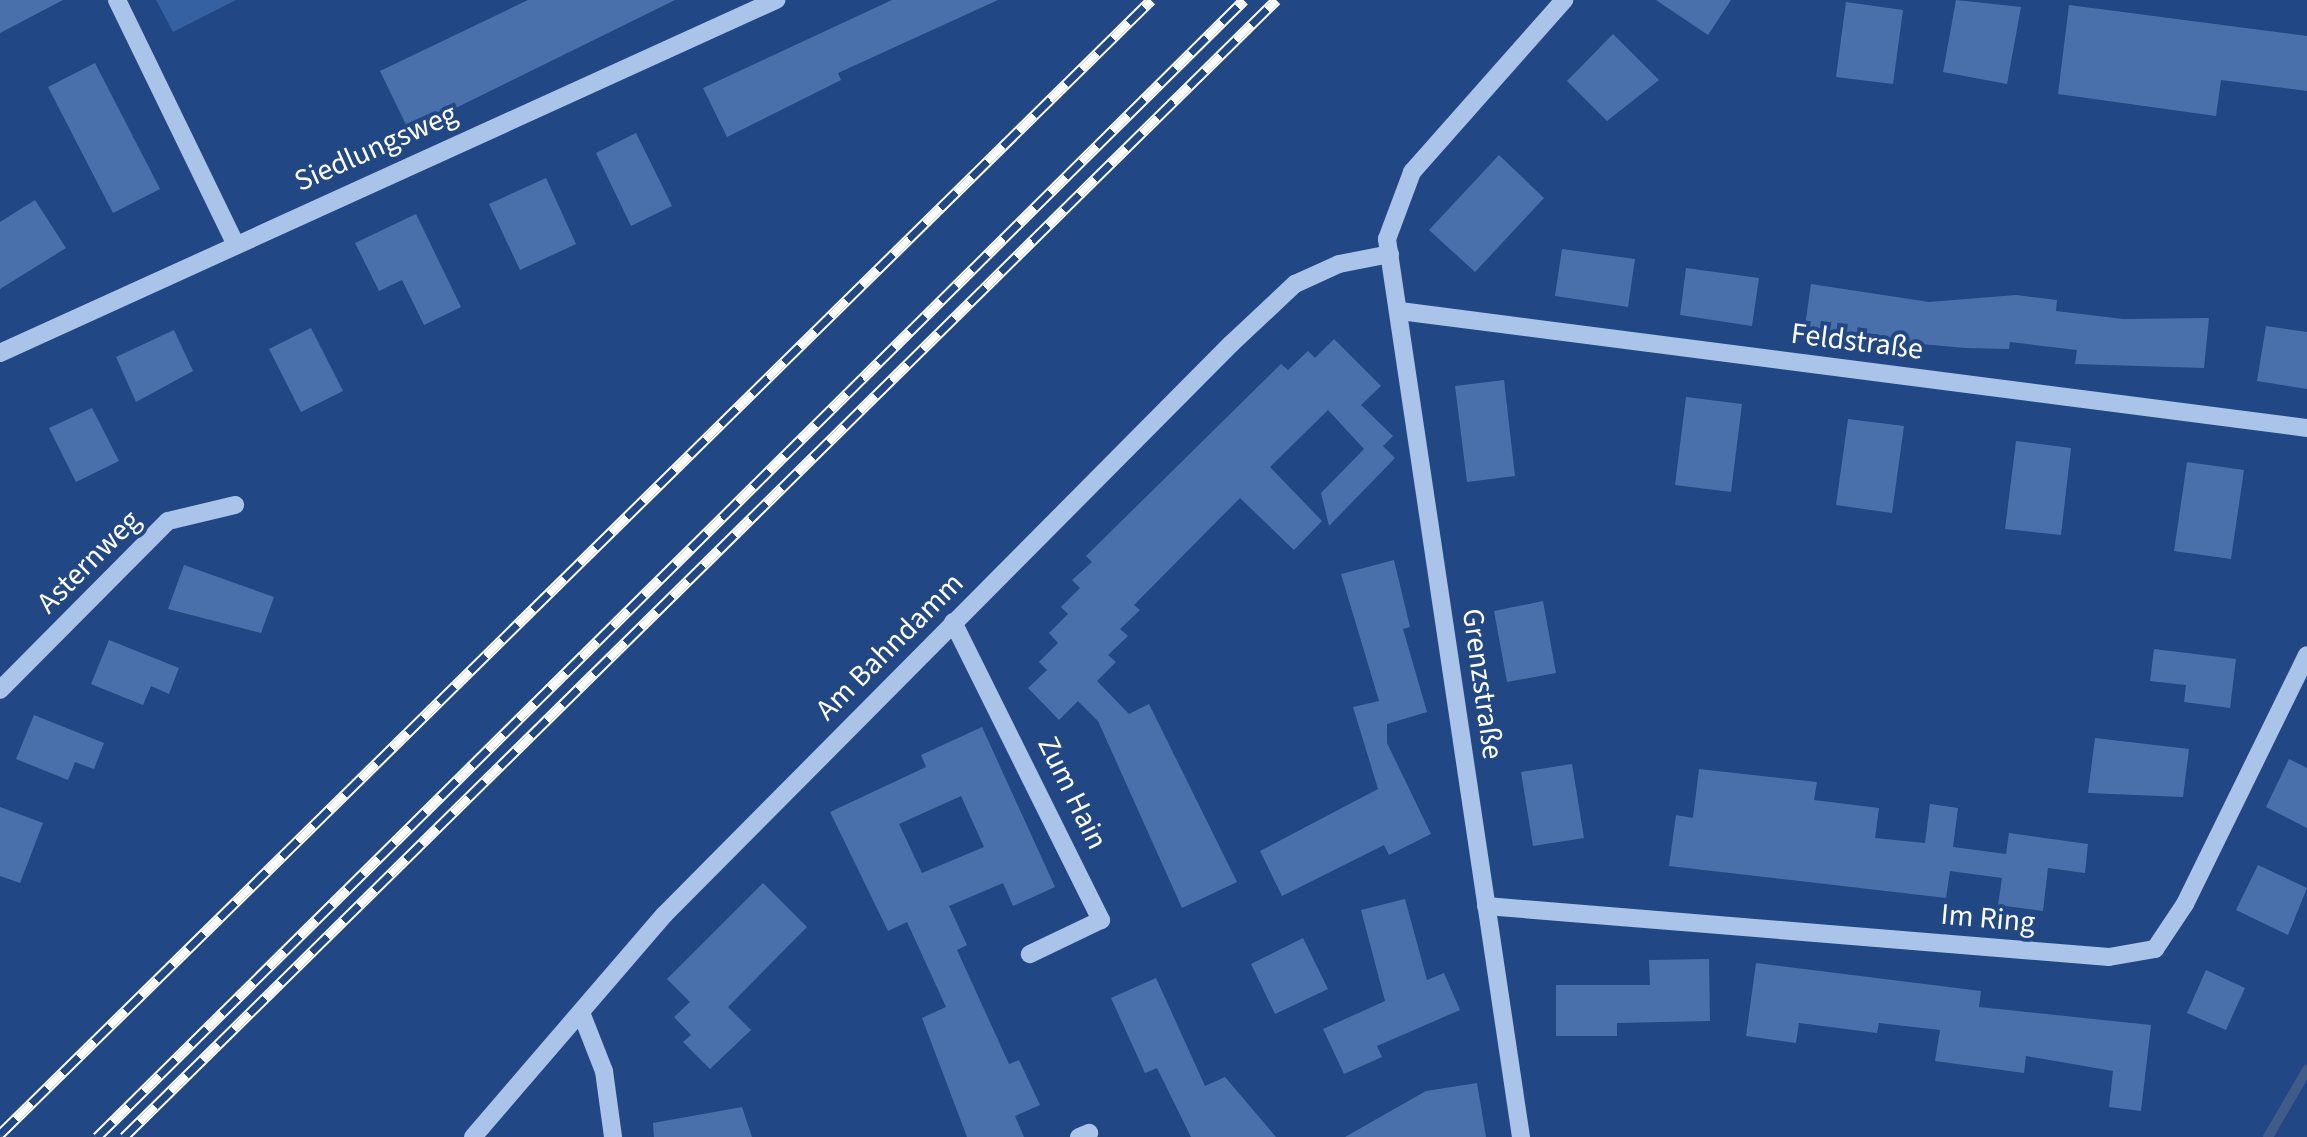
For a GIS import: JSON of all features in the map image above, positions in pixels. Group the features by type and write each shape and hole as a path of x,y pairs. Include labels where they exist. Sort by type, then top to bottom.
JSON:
{"street":[{"path":"117,0 234,242"},
{"name":"Siedlungsweg","path":"0,353 234,242 776,0"},
{"path":"1389,247 1412,172 1564,0"},
{"name":"Grenzstraße","path":"1389,247 1521,1137"},
{"name":"Am Bahndamm","path":"473,1137 582,1015 665,914 1295,284 1389,247"},
{"name":"Feldstraße","path":"1400,311 2307,428"},
{"name":"Asternweg","path":"0,690 168,520 235,505"},
{"name":"Zum Hain","path":"953,622 1101,920 1030,954"},
{"name":"Im Ring","path":"1486,906 2109,957 2155,949 2185,904 2307,655"},
{"path":"582,1015 604,1071 613,1137"}],"shaded area":[{"path":"156,0 236,0 173,32"}],"building":[{"path":"0,0 63,0 0,33"},
{"path":"528,0 675,0 409,131 380,71"},
{"path":"892,0 998,0 838,73 841,80 727,137 703,88"},
{"path":"1656,0 1731,0 1708,35"},
{"path":"1956,0 2021,7 2007,84 1943,72"},
{"path":"1846,2 1903,10 1893,84 1836,77"},
{"path":"2069,5 2307,36 2307,91 2221,80 2216,116 2058,94"},
{"path":"1613,34 1659,80 1607,121 1567,81"},
{"path":"95,63 160,189 113,213 48,87"},
{"path":"636,133 672,206 631,226 596,153"},
{"path":"1499,155 1544,198 1475,272 1429,230"},
{"path":"546,178 576,244 520,270 489,204"},
{"path":"35,200 66,248 0,289 0,222"},
{"path":"416,214 461,307 424,325 402,280 379,291 355,243"},
{"path":"1562,249 1635,259 1628,307 1555,296"},
{"path":"1686,268 1759,278 1752,326 1680,315"},
{"path":"1811,284 1929,302 2016,295 2057,300 2056,311 2123,319 2209,318 2204,368 2075,364 2077,350 2010,342 2009,349 1965,348 1804,333"},
{"path":"2266,326 2307,332 2307,389 2257,381"},
{"path":"311,328 343,391 301,412 269,349"},
{"path":"174,330 193,371 136,402 116,357"},
{"path":"1334,339 1381,386 1361,405 1393,436 1383,446 1395,458 1329,526 1321,493 1364,449 1328,410 1270,467 1322,521 1294,550 1240,498 1134,605 1140,610 1120,629 1128,636 1108,655 1116,662 1097,681 1129,714 1149,704 1237,882 1182,908 1098,721 1078,701 1059,720 1028,688 1047,670 1039,662 1058,643 1049,633 1068,614 1061,607 1080,588 1072,580 1092,562 1086,556 1281,364 1288,370 1308,351 1315,358"},
{"path":"1504,380 1515,476 1467,482 1455,386"},
{"path":"1686,397 1742,404 1731,492 1675,485"},
{"path":"92,408 119,461 76,482 49,428"},
{"path":"1848,419 1904,426 1892,513 1836,505"},
{"path":"2016,441 2071,448 2061,535 2005,529"},
{"path":"2187,462 2244,470 2231,559 2174,551"},
{"path":"1394,560 1410,627 1403,629 1427,712 1387,724 1387,743 1431,834 1389,855 1384,845 1282,896 1260,851 1378,789 1353,707 1379,701 1341,574"},
{"path":"184,565 274,597 261,633 168,609"},
{"path":"1543,601 1556,673 1507,682 1494,611"},
{"path":"109,640 179,668 169,694 151,686 143,705 91,684"},
{"path":"2154,649 2236,659 2230,708 2184,702 2186,685 2150,681"},
{"path":"34,715 104,743 94,769 75,762 68,780 16,759"},
{"path":"982,727 1055,887 1013,906 1003,883 949,906 967,945 957,950 1009,1064 1019,1060 1040,1105 1015,1116 1024,1137 967,1137 922,1018 946,1007 907,922 888,931 830,812 926,767 921,755","holes":["961,796 984,847 922,873 899,824"]},
{"path":"2095,738 2189,749 2183,797 2088,793"},
{"path":"2289,759 2307,768 2307,828 2266,807"},
{"path":"1572,764 1584,838 1533,846 1521,772"},
{"path":"1699,769 1817,782 1814,800 1879,808 1875,838 1925,843 1930,804 1958,808 1953,847 2006,854 2009,833 2088,844 2085,873 2048,868 2043,911 1998,905 2002,878 1950,871 1946,898 1669,866 1676,815 1693,818"},
{"path":"0,807 43,823 20,883 0,876"},
{"path":"2258,865 2307,888 2288,935 2236,910"},
{"path":"763,883 807,927 728,1007 751,1030 710,1069 683,1042 691,1035 674,1017 690,1002 667,979"},
{"path":"1405,899 1427,980 1444,973 1460,1010 1377,1046 1382,1057 1344,1074 1323,1029 1385,1001 1361,910"},
{"path":"1303,938 1328,989 1275,1014 1251,964"},
{"path":"1709,959 1710,1021 1617,1023 1617,1036 1556,1036 1556,985 1650,985 1649,960"},
{"path":"1756,963 1981,991 1979,1007 2151,1025 2141,1111 2109,1107 2113,1071 2026,1056 2024,1073 1935,1061 1940,1030 1879,1023 1877,1033 1799,1023 1796,1043 1746,1036"},
{"path":"2206,970 2245,988 2226,1030 2187,1013"},
{"path":"1156,978 1205,1086 1225,1077 1276,1137 1191,1137 1157,1068 1145,1073 1111,998"},
{"path":"1477,1083 1486,1137 1345,1137 1426,1091"},
{"path":"742,1107 752,1137 654,1137 653,1123"}],"waterway":[{"path":"2268,1137 2307,1070"}],"railway":[{"path":"0,1134 1151,0"},
{"path":"97,1137 1244,0"},
{"path":"124,1137 1276,0"}]}
